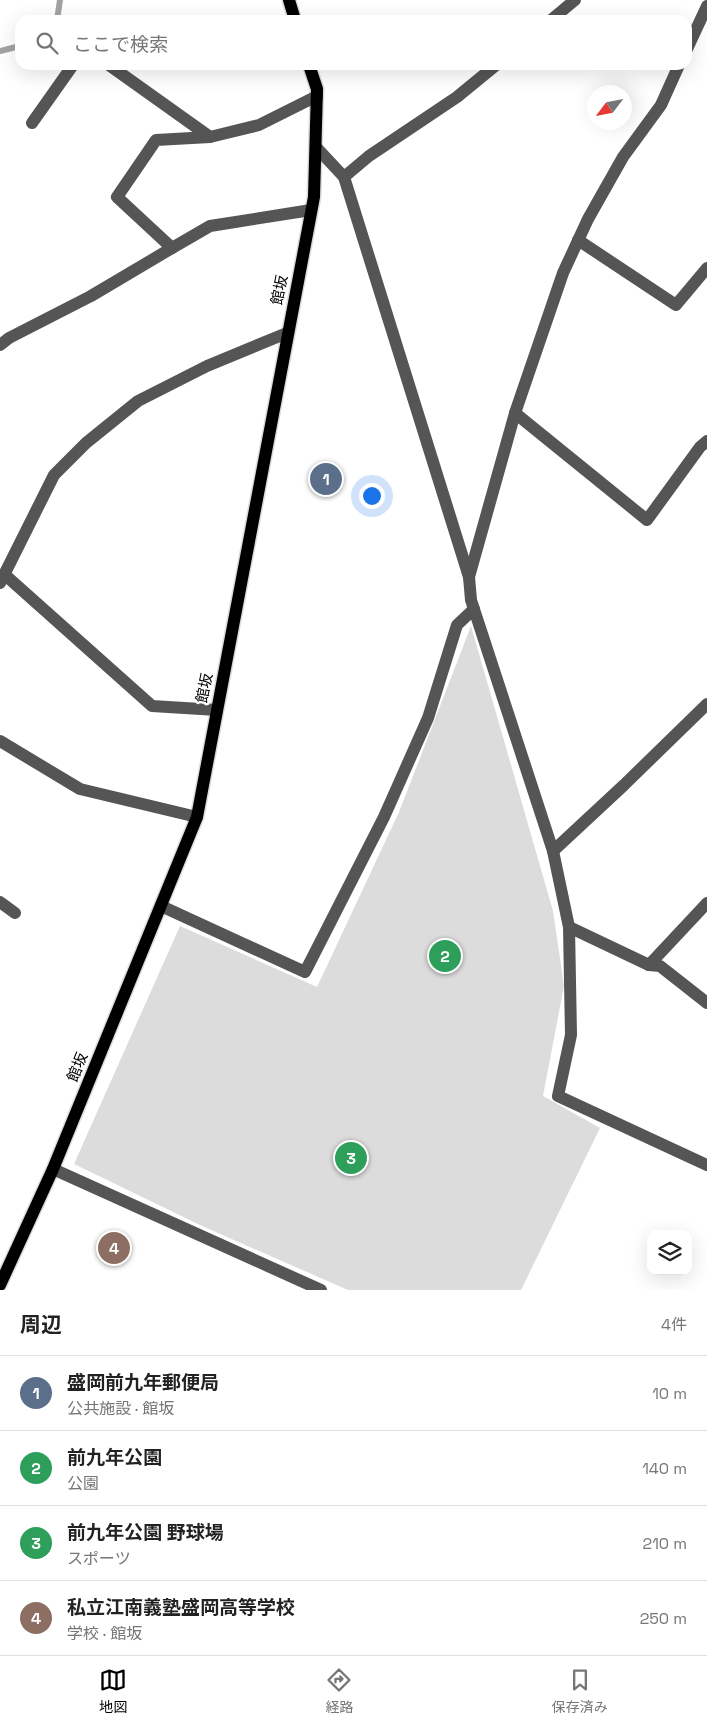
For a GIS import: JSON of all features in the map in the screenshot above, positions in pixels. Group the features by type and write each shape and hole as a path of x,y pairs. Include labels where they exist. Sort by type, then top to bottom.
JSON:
{"main road":[{"path":"289,0 294,15"},
{"name":"館坂","path":"0,1285 53,1168 198,817 314,197 317,96 310,70"}],"street":[{"path":"557,15 575,0"},
{"path":"692,38 707,6"},
{"path":"32,123 69,70"},
{"path":"116,70 210,137"},
{"path":"344,177 369,156 457,97 490,70"},
{"path":"469,577 515,413 563,273 588,219 623,157 660,105 677,70"},
{"path":"172,248 117,197 156,140 210,137 259,125 317,96"},
{"path":"316,147 344,177 469,577 471,600 553,850 569,926 571,1035 558,1096 707,1165"},
{"path":"0,345 9,338 90,296 210,226 311,210"},
{"path":"578,240 676,305 707,268"},
{"path":"217,710 152,706 2,578 54,475 86,443 138,400 206,366 288,332"},
{"path":"515,413 647,520 700,447 707,441"},
{"path":"161,906 305,972 384,817 428,718 457,625 474,609"},
{"path":"553,850 624,785 707,704"},
{"path":"0,741 80,789 198,817"},
{"path":"0,902 15,913"},
{"path":"649,965 707,904"},
{"path":"569,926 649,965 660,966 707,1003"},
{"path":"53,1168 321,1290"}],"shaded area":[{"path":"471,626 553,911 564,986 543,1096 600,1128 521,1290 348,1290 202,1226 74,1164 180,926 317,987 399,812"}],"waterway":[{"path":"58,15 60,0"},
{"path":"0,51 15,47"}],"place":[{"name":"盛岡前九年郵便局","path":"326,479"},
{"name":"前九年公園","path":"445,956"},
{"name":"前九年公園 野球場","path":"351,1158"},
{"name":"私立江南義塾盛岡高等学校","path":"114,1248"}]}
